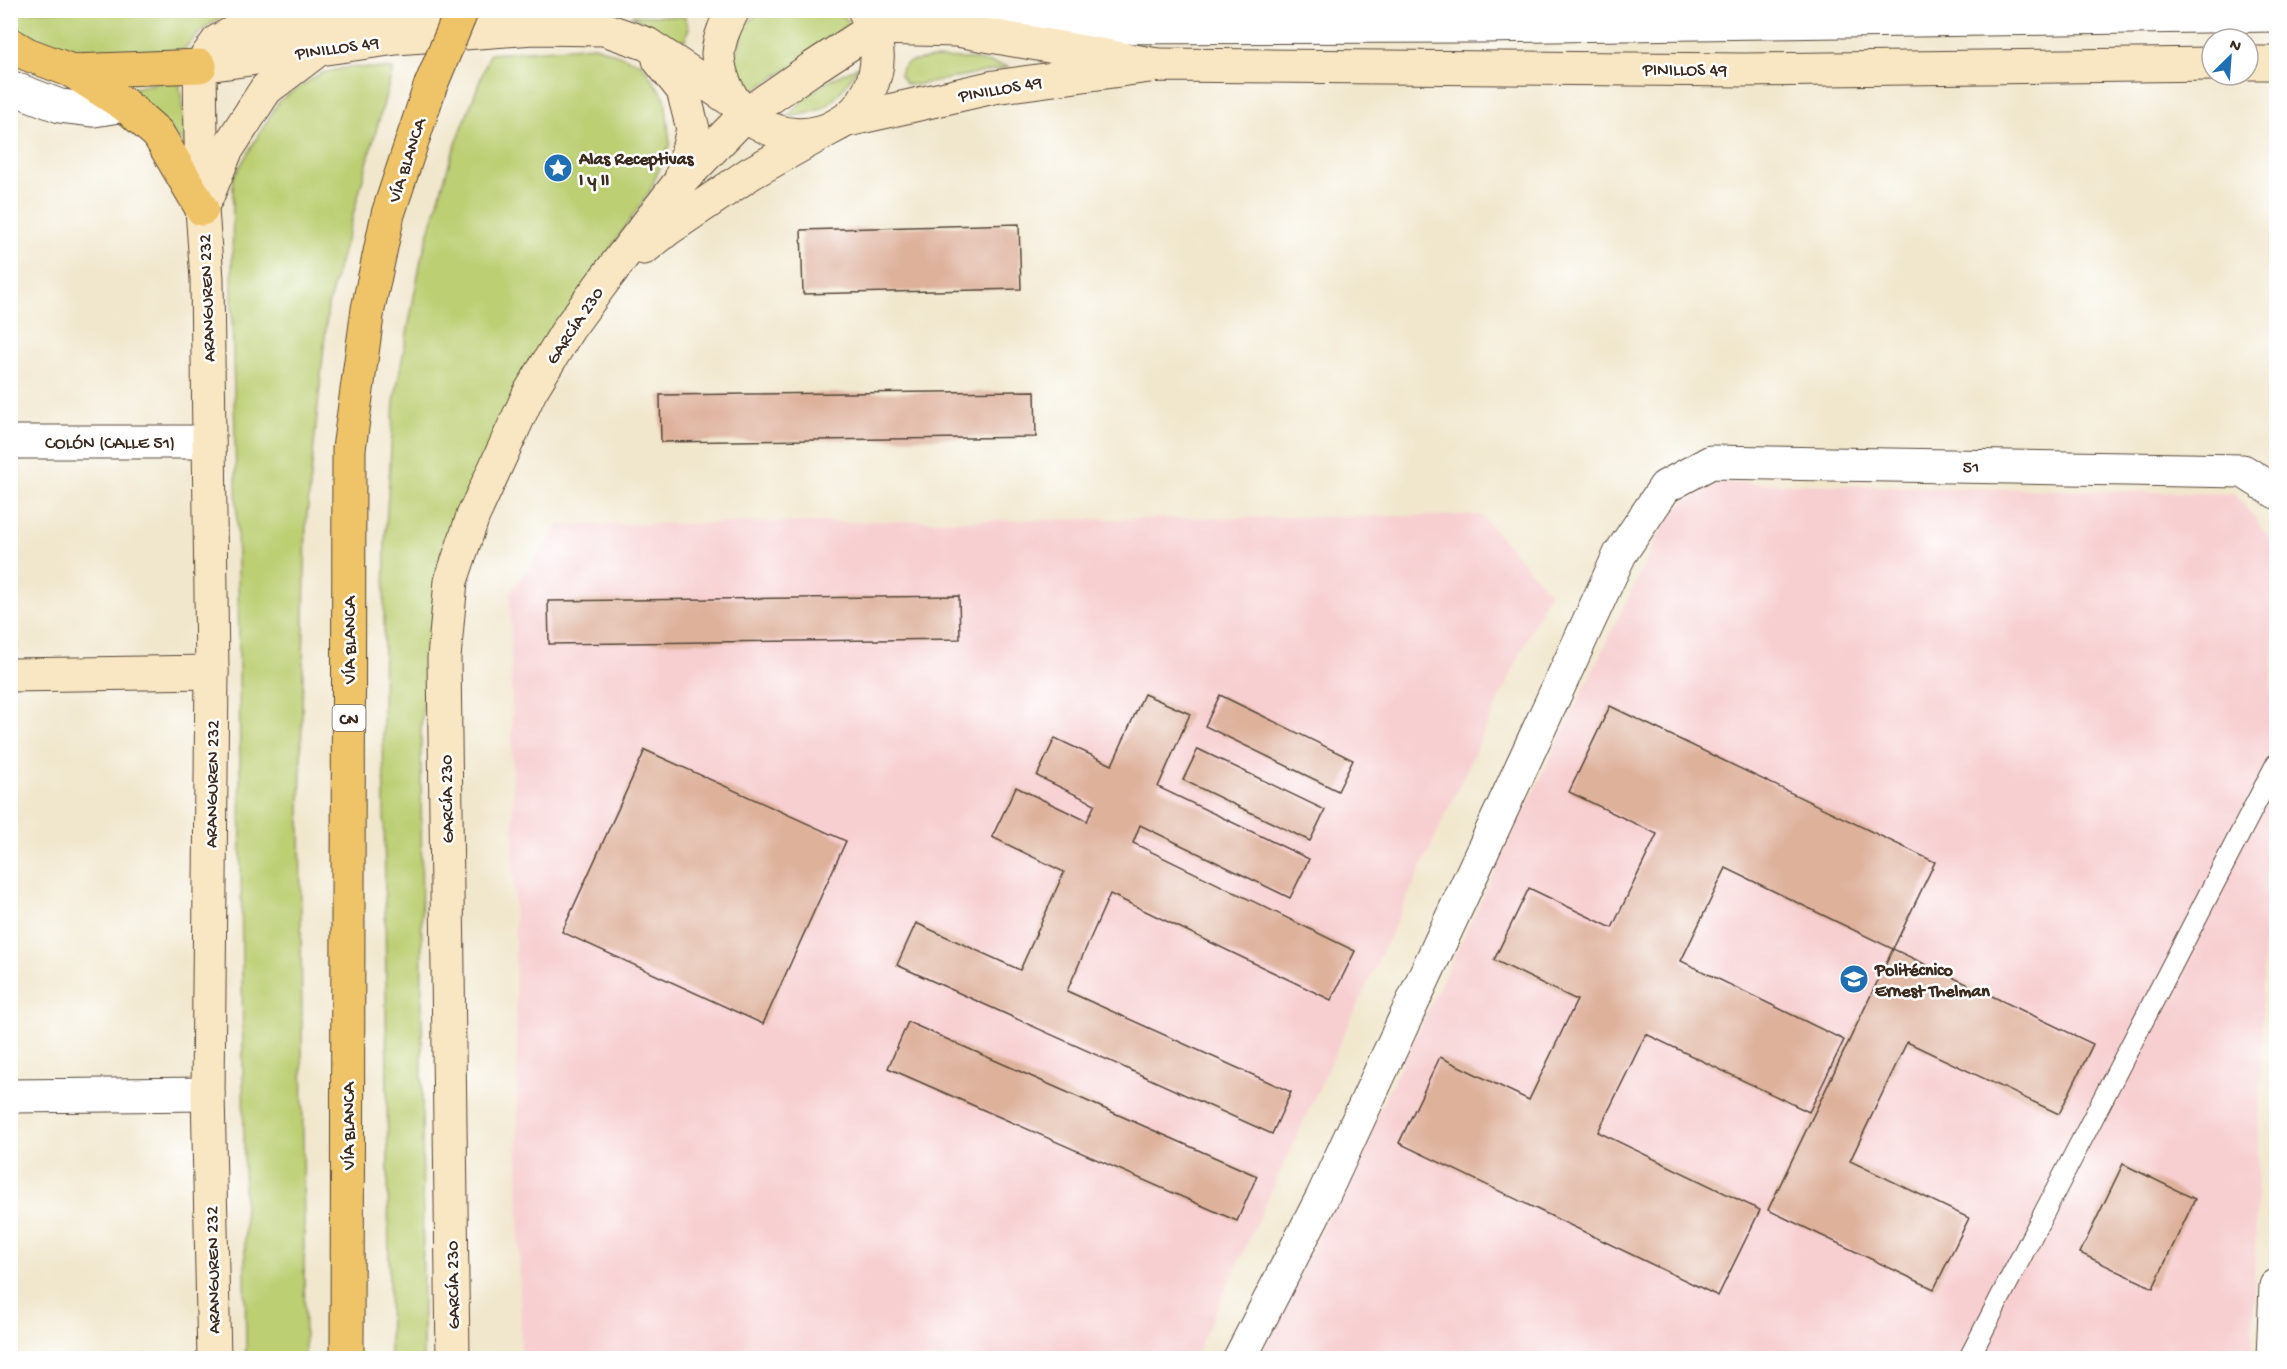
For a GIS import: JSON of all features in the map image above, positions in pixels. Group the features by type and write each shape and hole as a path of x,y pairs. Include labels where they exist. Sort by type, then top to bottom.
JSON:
{"highway":[{"name":"VÍA BLANCA","path":"347,1359 349,449 368,309 388,214 430,87 462,10"},
{"path":"10,44 27,54 72,71 125,105 158,134 202,209"},
{"path":"72,71 200,66"}],"main road":[{"name":"PINILLOS 49","path":"200,66 218,42 240,29 302,20 363,19 462,10"},
{"path":"733,10 723,30 718,54 722,79 739,108 811,69 869,20 879,54 875,79 863,103 844,121"},
{"name":"PINILLOS 49","path":"869,20 957,30 1157,65"},
{"name":"PINILLOS 49","path":"200,66 396,38 533,28 604,29 646,44 768,129 794,135 820,132 844,121 994,87 1157,65 1743,70 2200,64"},
{"path":"646,44 683,90 693,129 680,183"},
{"name":"ARANGUREN 232","path":"202,209 225,152 266,89 317,51"},
{"path":"2260,63 2277,63"},
{"name":"ARANGUREN 232","path":"200,66 202,209 207,279 212,672 207,1094 214,1359"},
{"name":"GARCÍA 230","path":"453,1359 444,658 451,581 473,516 530,392 569,328 604,279 739,108"},
{"name":"GARCÍA 230","path":"604,279 668,229 751,173 844,121"},
{"path":"10,675 212,672"}],"street":[{"name":"PINILLOS 49","path":"957,30 1050,27 1481,26 2273,19"},
{"path":"10,87 60,106 94,110 125,105"},
{"name":"COLÓN (CALLE 51)","path":"10,442 209,442"},
{"name":"51","path":"1240,1359 1322,1198 1620,554 1665,487 1711,462 2243,471 2277,492"},
{"path":"10,1096 207,1094"},
{"path":"2273,1359 2277,1286"}],"lane":[{"path":"1969,1359 2277,764"}],"shaded area":[{"name":"Politécnico Ernest Thelman","path":"1710,482 2235,494 2276,546 2252,1358 1259,1358 1668,515"},
{"path":"1481,515 1549,592 1194,1358 521,1358 510,593 559,525"}],"green space":[{"path":"10,11 244,11 217,20 196,36 183,50 113,54 26,41 11,26"},
{"path":"763,11 839,11 855,29 749,93 739,79 735,59 745,24"},
{"path":"631,15 685,17 689,28 685,40 675,40"},
{"path":"595,46 642,64 665,98 670,144 650,191 529,367 477,471 437,570 421,727 423,1358 390,1358 383,712 385,541 394,402 421,260 451,157 490,54"},
{"path":"933,58 970,59 1010,67 916,85 906,84 900,75 902,68 909,62"},
{"path":"859,66 844,88 823,108 788,117 804,99 828,81"},
{"path":"349,67 393,69 328,306 306,525 300,811 305,1358 246,1358 238,565 232,306 233,178 279,101 321,73"},
{"path":"179,79 187,147 157,115 123,90"}],"building":[{"path":"1019,224 1021,289 803,294 801,230"},
{"path":"1035,391 1036,437 661,442 660,395"},
{"path":"959,596 960,639 549,644 548,601"},
{"path":"1144,694 1190,714 1158,787 1309,859 1290,898 1140,825 1133,843 1355,951 1331,1000 1110,894 1067,991 1291,1092 1272,1134 897,965 916,923 1020,970 1064,872 992,837 1016,787 1087,821 1095,804 1037,776 1055,738 1112,765"},
{"path":"1220,695 1353,760 1338,791 1205,726"},
{"path":"1610,706 1935,862 1893,949 1726,868 1681,961 1844,1040 1809,1112 1646,1034 1598,1132 1760,1210 1718,1296 1399,1143 1440,1057 1529,1100 1577,1000 1494,960 1529,888 1612,928 1657,834 1569,792"},
{"path":"1198,749 1325,810 1310,841 1183,780"},
{"path":"645,750 846,841 763,1024 562,932"},
{"path":"1893,949 2093,1044 2059,1114 1907,1042 1850,1161 1969,1218 1934,1289 1768,1210"},
{"path":"10,992 14,992 15,1044 10,1044"},
{"path":"908,1022 1257,1176 1237,1221 888,1068"},
{"path":"2123,1164 2195,1199 2153,1288 2080,1253"}],"place":[{"name":"Alas Receptivas I y II","path":"558,168"},
{"name":"Politécnico Ernest Thelman","path":"1854,979"}]}
